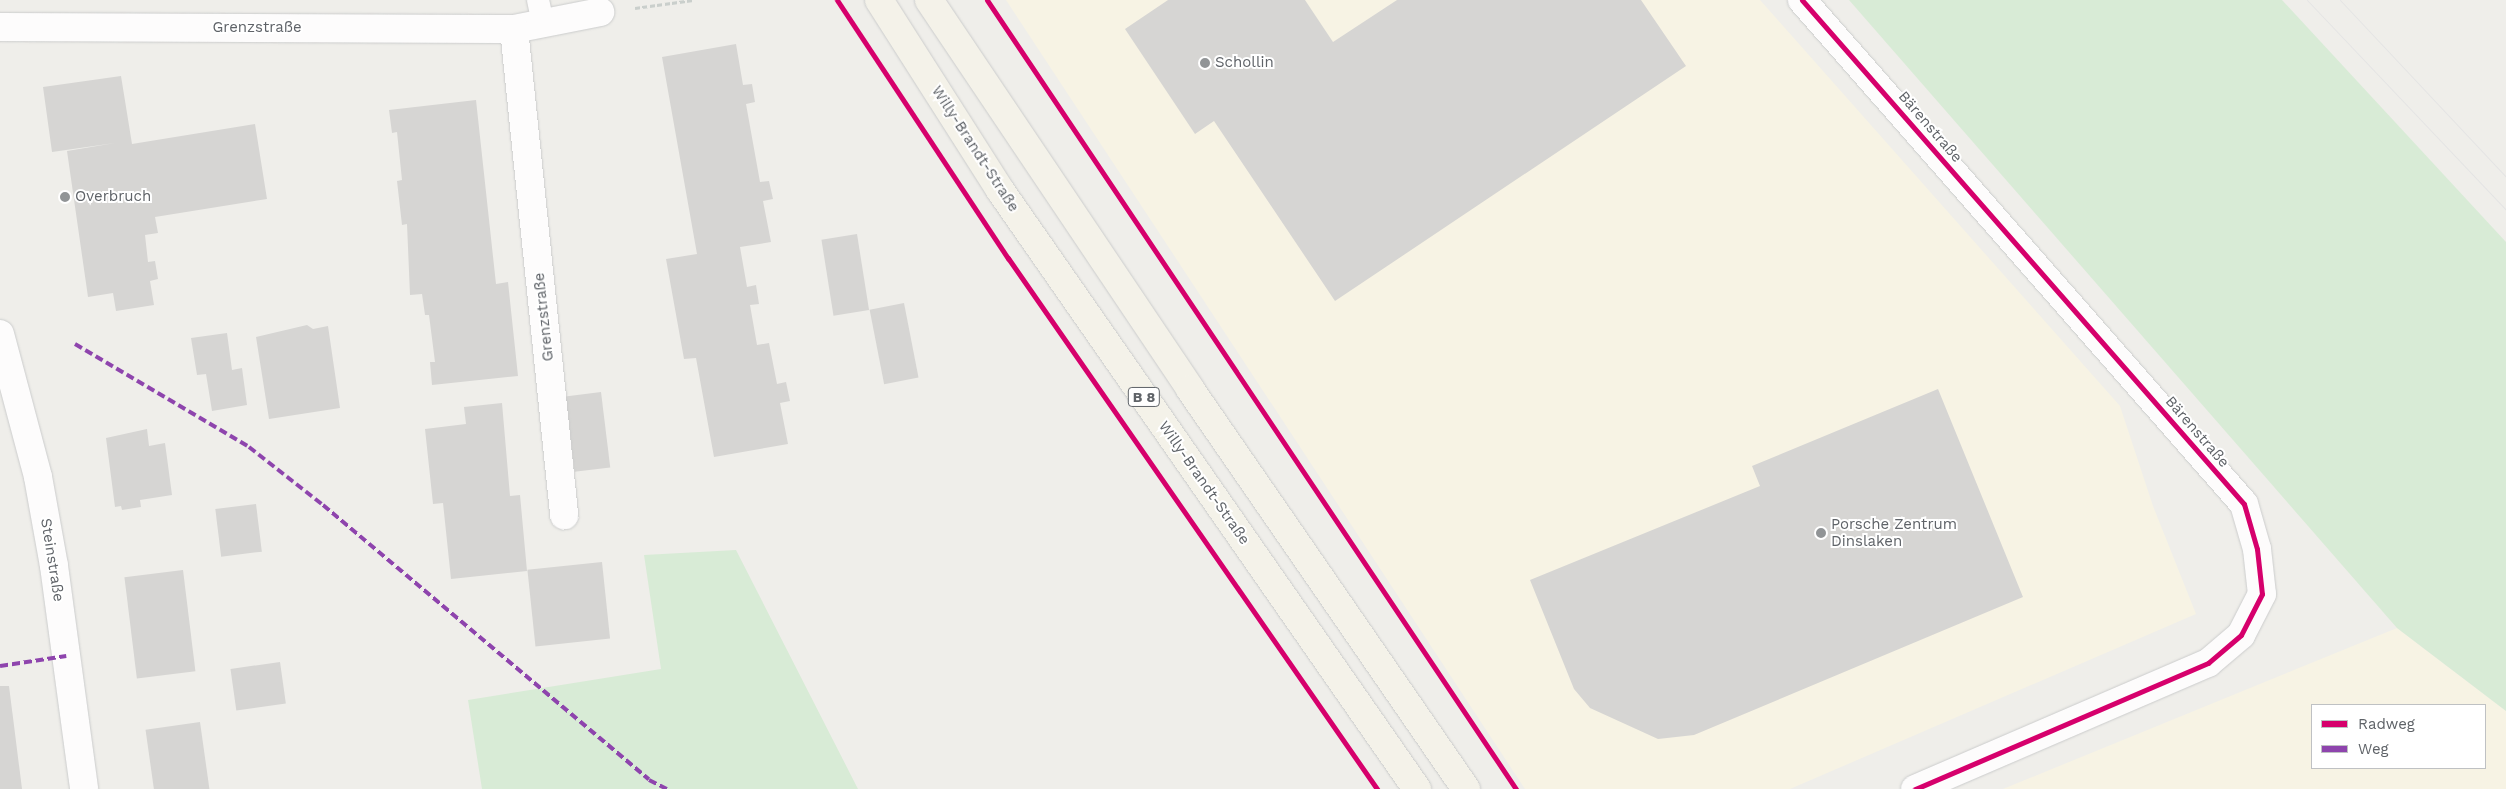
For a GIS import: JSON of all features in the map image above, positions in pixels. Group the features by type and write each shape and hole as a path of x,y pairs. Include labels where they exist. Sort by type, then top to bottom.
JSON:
{"main road":[{"name":"Willy-Brandt-Straße","path":"879,0 1000,190 1417,789"},
{"name":"B 8","path":"935,5 1132,304 1466,789"}],"street":[{"name":"Bärenstraße","path":"1802,0 2244,504 2257,548 2262,594 2241,635 2208,663 1915,789"},
{"name":"Grenzstraße","path":"0,27 514,29 540,12 600,12"},
{"name":"Grenzstraße","path":"514,29 564,515"},
{"name":"Steinstraße","path":"0,335 38,477 84,789"}],"path":[{"path":"600,12 693,0"}],"shaded area":[{"path":"1006,0 1760,0 2120,406 2153,506 2196,614 1790,789 1525,789"},
{"path":"2397,628 2506,711 2506,789 2003,789"}],"green space":[{"path":"1849,0 2282,0 2506,242 2506,711 2397,628"},
{"path":"736,550 858,789 482,789 468,700 661,669 644,555"}],"building":[{"path":"1168,0 1305,0 1333,42 1397,0 1641,0 1686,66 1335,301 1214,121 1195,134 1125,29"},
{"path":"736,44 743,85 752,84 755,102 746,104 760,182 769,181 773,199 763,201 771,242 740,247 747,287 756,285 759,304 750,305 757,345 769,343 777,384 786,382 790,401 780,403 788,444 714,457 696,358 684,359 666,259 697,254 662,57"},
{"path":"121,76 132,144 255,124 267,199 155,217 158,233 145,235 148,262 155,261 158,279 150,281 154,305 116,311 113,293 88,297 67,151 115,143 52,152 43,87"},
{"path":"476,100 496,284 508,282 518,376 432,385 430,362 435,362 429,315 425,315 422,294 410,295 407,224 402,225 397,181 402,180 397,132 392,133 389,110"},
{"path":"857,234 869,310 833,316 821,240"},
{"path":"904,303 919,378 884,384 870,310"},
{"path":"307,325 313,329 328,326 340,408 269,419 256,337"},
{"path":"227,333 232,370 242,368 247,405 212,411 206,374 197,375 191,338"},
{"name":"Porsche Zentrum Dinslaken","path":"1938,389 2023,597 1694,735 1658,739 1590,708 1574,689 1530,580 1760,486 1752,466"},
{"path":"601,392 610,467 575,472 565,396"},
{"path":"502,403 510,496 520,495 527,571 451,579 443,503 433,504 425,429 466,424 464,407"},
{"path":"147,429 149,446 165,443 172,495 140,500 141,507 122,510 121,506 115,507 106,438"},
{"path":"256,504 262,552 221,557 215,509"},
{"path":"602,562 610,639 535,646 527,570"},
{"path":"183,570 195,671 137,678 124,577"},
{"path":"280,662 286,704 236,711 230,669"},
{"path":"0,686 9,686 22,789 0,789"},
{"path":"200,722 209,789 154,789 146,730"}],"tram line":[{"path":"2307,0 2506,210"},
{"path":"2340,0 2506,177"}],"marked path":[{"path":"75,344 249,447 323,505 649,780 667,789"},
{"path":"0,666 66,656"}],"cycle path":[{"path":"837,0 1008,258 1377,789"},
{"path":"987,0 1516,789"},
{"path":"1802,0 2244,504 2257,549 2262,594 2241,635 2208,663 1915,789"}],"place":[{"name":"Schollin","path":"1205,63"},
{"name":"Overbruch","path":"65,197"},
{"name":"Porsche Zentrum Dinslaken","path":"1821,533"}]}
